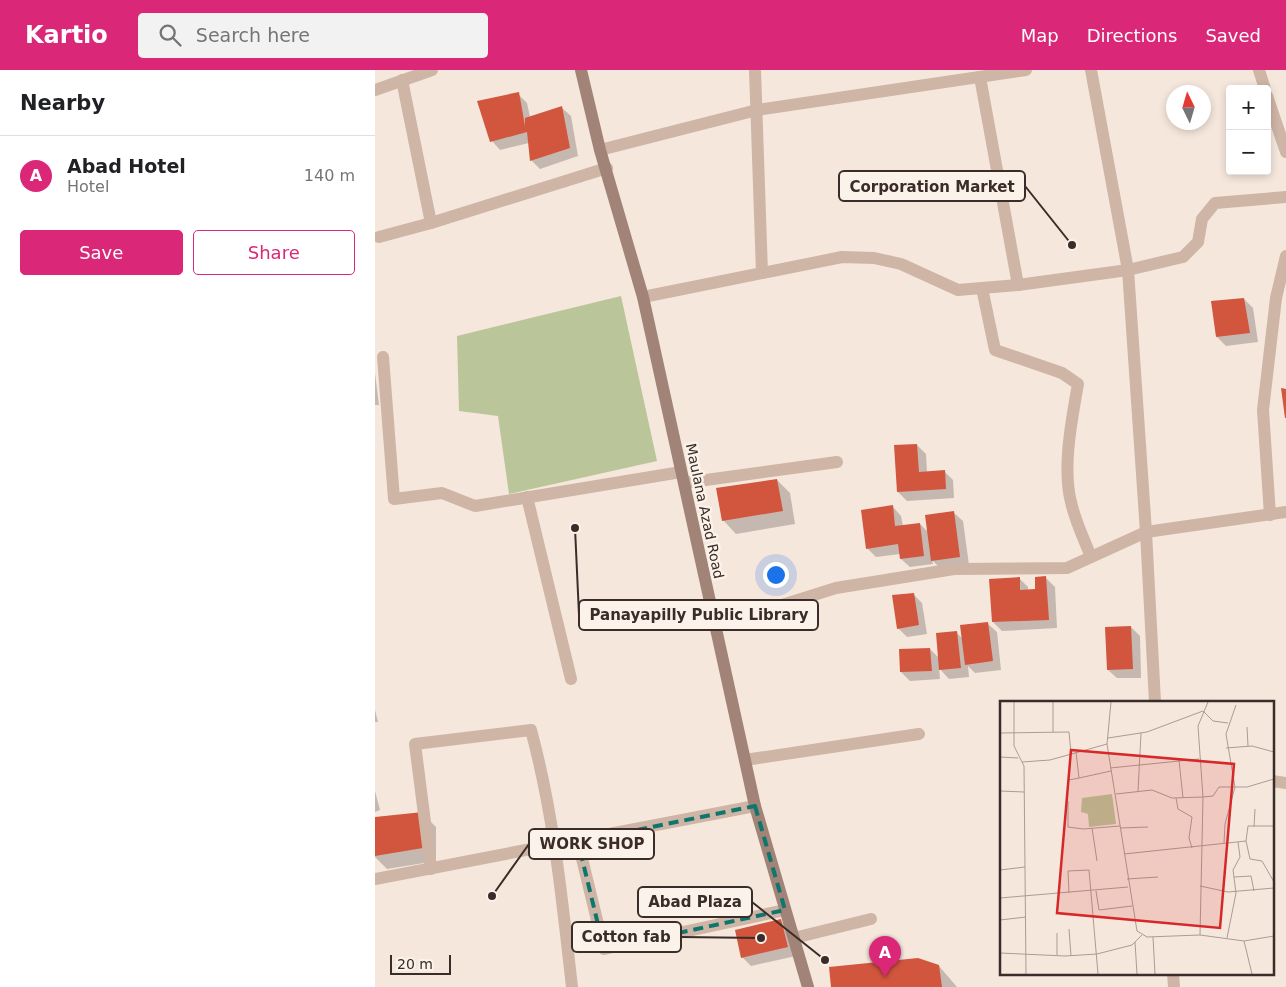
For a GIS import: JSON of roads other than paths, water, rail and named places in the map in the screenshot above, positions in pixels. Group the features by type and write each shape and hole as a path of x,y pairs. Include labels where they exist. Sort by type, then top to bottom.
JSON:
{"main road":[{"name":"Maulana Azad Road","path":"581,70 601,150 643,296 755,806 808,987"}],"street":[{"path":"375,90 431,70"},
{"path":"755,70 762,272"},
{"path":"601,150 757,110 1026,70"},
{"path":"1091,70 1128,270 1146,532 1155,701"},
{"path":"1259,70 1264,85"},
{"path":"979,76 1018,285"},
{"path":"402,80 431,223"},
{"path":"1271,108 1286,152"},
{"path":"379,237 431,223 607,168"},
{"path":"643,296 842,257 874,258 901,264 957,290 1018,285 1128,270 1183,258 1198,242 1202,220 1215,203 1286,198"},
{"path":"1270,515 1263,410 1275,298 1286,256"},
{"path":"981,288 995,350 1062,373 1078,384 1068,465 1071,502 1091,557"},
{"path":"383,357 394,499 442,493 475,506 527,497 682,478 837,462"},
{"path":"527,497 571,679"},
{"path":"715,626 836,588 954,569 1067,568 1146,532 1286,512"},
{"path":"431,869 415,744 531,730 542,771 556,846 571,987"},
{"path":"745,760 919,734"},
{"path":"1273,781 1286,783"},
{"path":"375,880 578,842 755,806"},
{"path":"578,842 604,949 785,910"},
{"path":"794,938 871,919"},
{"path":"1173,974 1174,987"}],"place":[{"name":"Corporation Market","path":"1072,245"},
{"name":"Panayapilly Public Library","path":"575,528"},
{"name":"WORK SHOP","path":"492,896"},
{"name":"Cotton fab","path":"761,938"},
{"name":"Abad Plaza","path":"825,960"},
{"name":"Abad Hotel","path":"885,977"}]}
